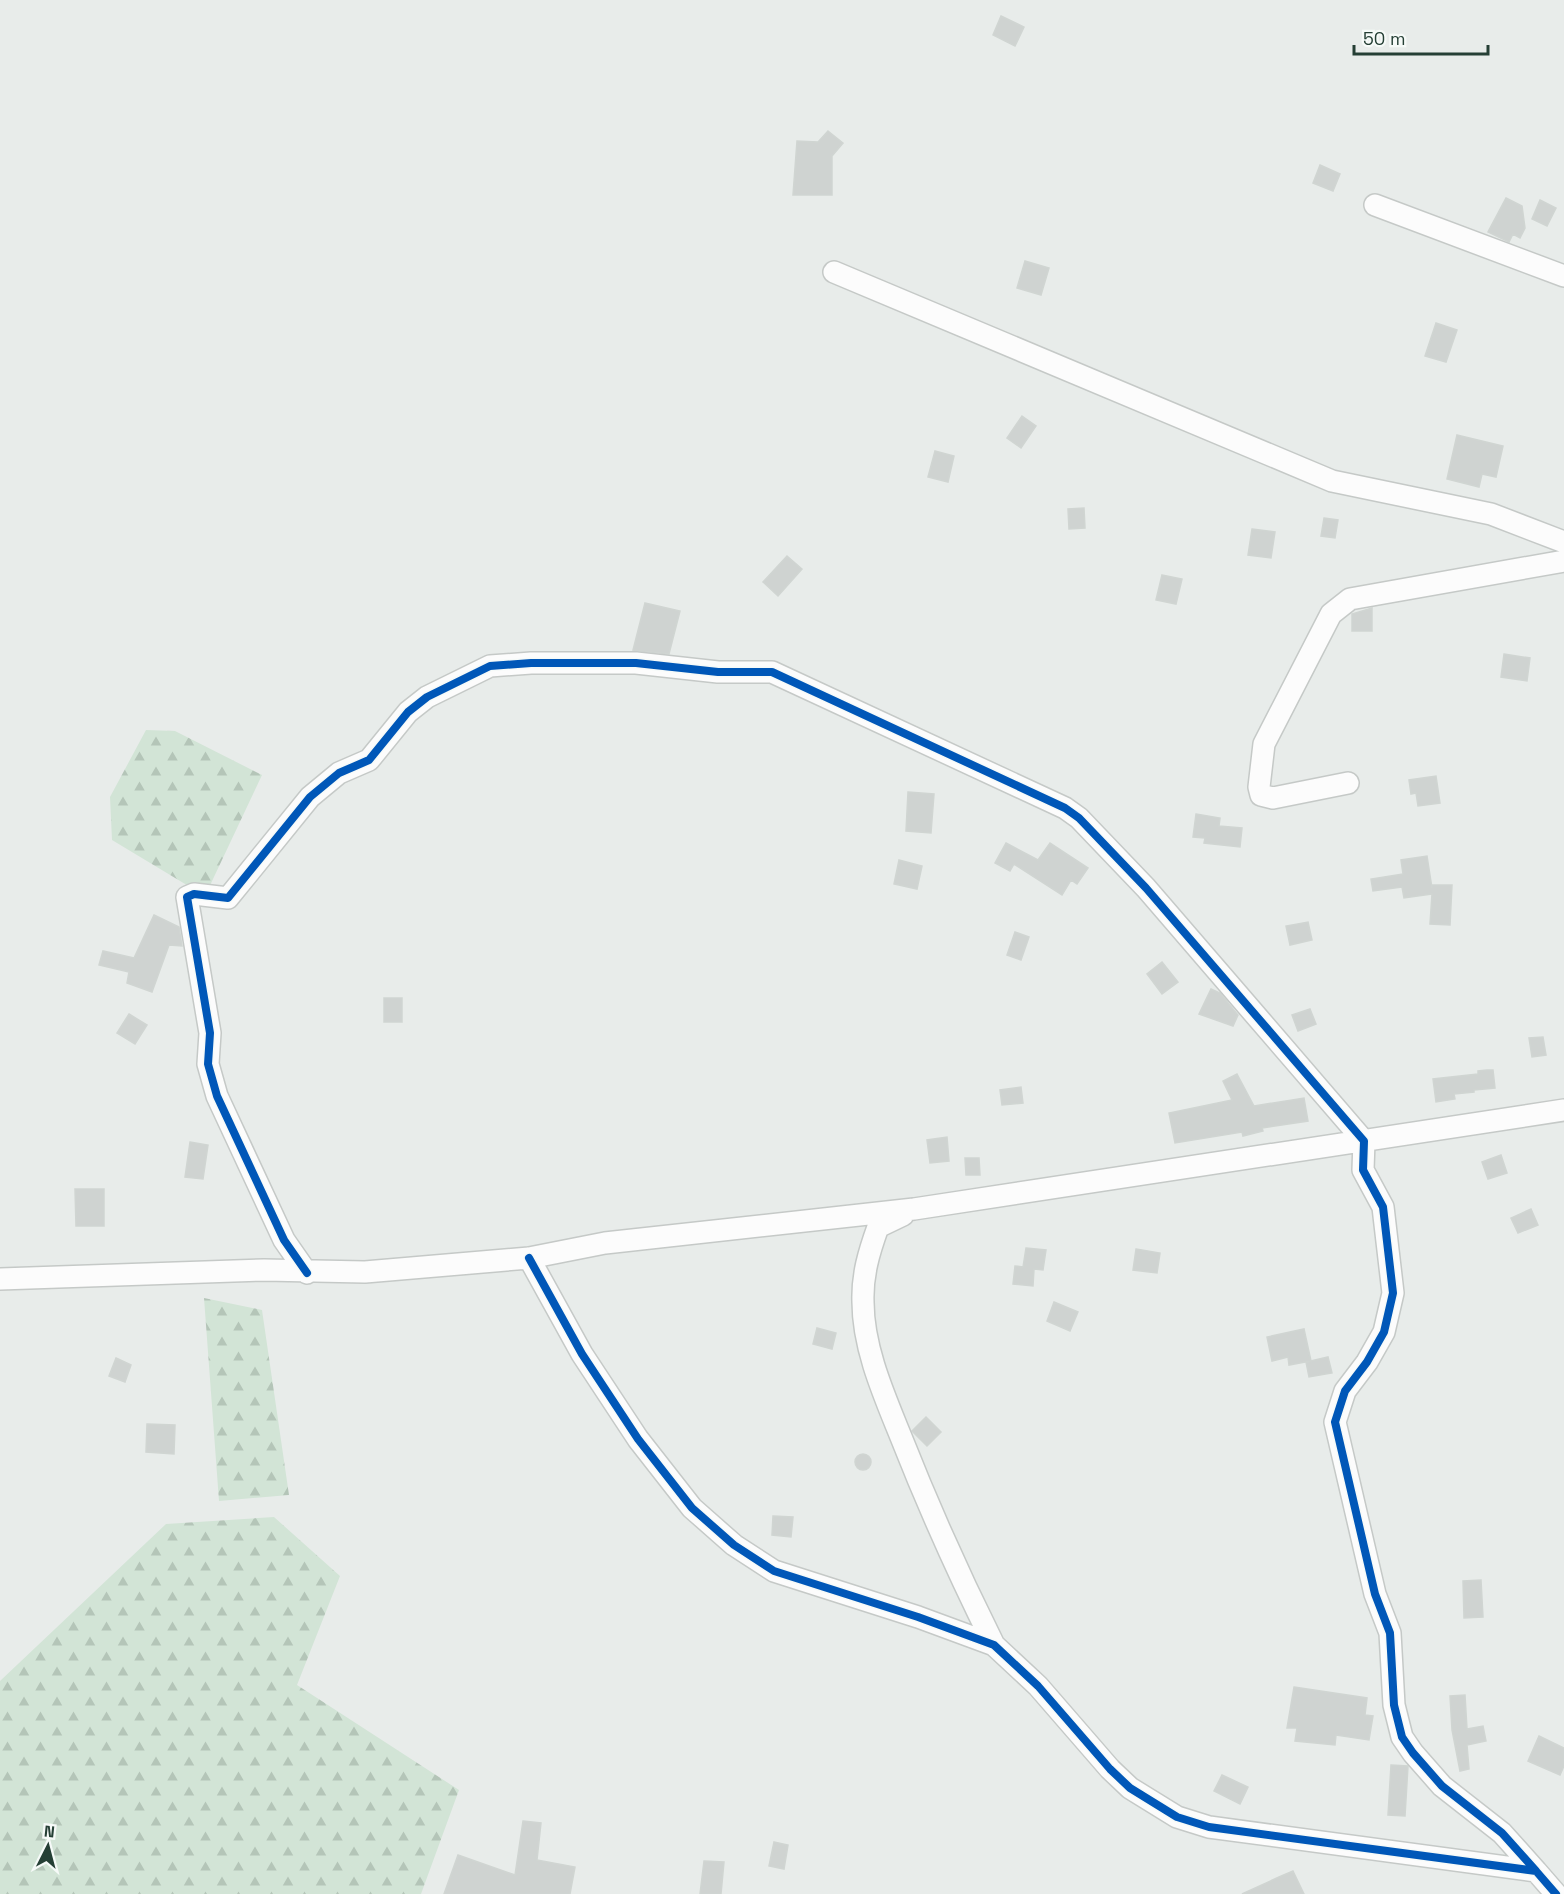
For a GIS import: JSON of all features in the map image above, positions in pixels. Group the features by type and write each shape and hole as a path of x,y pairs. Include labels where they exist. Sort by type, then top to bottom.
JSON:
{"street":[{"path":"1375,205 1564,276"},
{"path":"834,272 1332,481 1491,514 1564,542"},
{"path":"1348,783 1273,798 1262,795 1259,787 1264,744 1331,614 1350,599 1564,561"},
{"path":"307,1273 284,1240 218,1096 208,1064 210,1033 187,897 194,894 228,898 309,797 339,773 369,760 408,711 427,697 490,666 531,663 636,663 718,672 772,672 1065,808 1079,818 1146,888 1364,1141 1363,1170 1383,1207 1393,1293 1384,1332 1367,1362 1345,1391 1335,1422 1375,1594 1390,1633 1394,1705 1402,1737 1442,1786 1502,1833 1556,1894"},
{"path":"0,1279 264,1270 307,1273 407,1269 529,1257 605,1243 914,1209 1564,1110"},
{"path":"914,1209 878,1227 863,1278 867,1340 887,1402 913,1468 994,1645 1038,1686 1116,1775 1154,1805 1177,1817 1209,1827 1536,1871"},
{"path":"529,1257 582,1354 638,1439 692,1508 734,1545 774,1571 918,1617 994,1645"}],"green space":[{"path":"146,730 175,731 262,775 205,896 112,840 110,797"},
{"path":"204,1298 262,1310 289,1495 219,1501"},
{"path":"274,1517 340,1576 297,1685 459,1790 421,1894 0,1894 0,1681 166,1524"}],"building":[{"path":"1001,16 1024,27 1015,46 993,35"},
{"path":"828,131 843,143 832,156 832,195 793,195 797,141 818,142"},
{"path":"1320,165 1340,174 1333,191 1313,183"},
{"path":"1506,198 1522,206 1525,228 1520,238 1513,234 1509,242 1488,232"},
{"path":"1540,200 1556,208 1547,226 1532,219"},
{"path":"1025,261 1049,268 1041,295 1017,288"},
{"path":"1436,323 1457,330 1446,362 1425,356"},
{"path":"1022,416 1036,426 1021,448 1007,438"},
{"path":"1457,435 1503,446 1496,477 1482,474 1479,487 1447,479"},
{"path":"935,451 954,456 948,482 928,477"},
{"path":"1084,508 1085,528 1069,529 1068,509"},
{"path":"1324,518 1338,520 1335,538 1321,536"},
{"path":"1252,529 1275,532 1271,558 1248,555"},
{"path":"787,556 802,569 778,596 763,582"},
{"path":"1162,575 1182,579 1176,604 1156,600"},
{"path":"645,603 680,611 669,654 633,650"},
{"path":"1372,608 1372,631 1352,631 1352,614"},
{"path":"1504,654 1530,658 1527,681 1501,677"},
{"path":"1436,776 1440,803 1418,806 1416,793 1411,794 1409,780"},
{"path":"908,792 934,794 931,833 906,831"},
{"path":"1196,814 1220,818 1219,826 1242,828 1240,847 1204,843 1205,838 1193,837"},
{"path":"1006,843 1038,860 1050,843 1088,868 1077,884 1071,880 1062,895 1014,864 1010,871 995,863"},
{"path":"1427,856 1432,888 1432,885 1452,885 1450,925 1430,924 1432,894 1404,898 1402,887 1373,891 1371,879 1403,874 1401,860"},
{"path":"899,860 922,866 917,889 894,884"},
{"path":"154,915 179,927 182,946 169,945 152,992 127,983 129,972 99,965 103,951 134,958"},
{"path":"1308,922 1312,940 1290,945 1286,926"},
{"path":"1015,932 1029,937 1021,960 1007,955"},
{"path":"1162,962 1178,982 1162,994 1147,974"},
{"path":"1211,989 1220,993 1238,1015 1233,1026 1199,1014"},
{"path":"384,998 402,998 402,1022 384,1022"},
{"path":"1310,1009 1316,1024 1298,1031 1292,1015"},
{"path":"129,1014 147,1025 135,1044 117,1033"},
{"path":"1543,1037 1546,1055 1532,1057 1529,1038"},
{"path":"1493,1070 1495,1088 1454,1094 1455,1099 1436,1102 1433,1079"},
{"path":"1237,1074 1254,1106 1304,1098 1308,1121 1262,1128 1263,1131 1243,1136 1242,1132 1175,1143 1169,1113 1232,1100 1223,1081"},
{"path":"1021,1087 1023,1103 1002,1105 1000,1090"},
{"path":"947,1137 949,1161 930,1163 927,1140"},
{"path":"190,1142 208,1145 203,1179 185,1177"},
{"path":"1501,1155 1507,1173 1488,1179 1482,1162"},
{"path":"965,1158 979,1158 980,1175 966,1175"},
{"path":"75,1189 104,1189 104,1226 76,1226"},
{"path":"1531,1209 1538,1225 1518,1233 1511,1218"},
{"path":"1026,1248 1046,1250 1043,1270 1034,1269 1033,1286 1013,1284 1015,1266 1023,1267"},
{"path":"1136,1249 1160,1253 1157,1273 1133,1270"},
{"path":"1054,1302 1078,1312 1070,1331 1047,1321"},
{"path":"817,1328 836,1333 832,1349 813,1344"},
{"path":"1304,1329 1311,1361 1289,1365 1288,1357 1272,1361 1267,1337"},
{"path":"1328,1357 1332,1373 1309,1377 1306,1362"},
{"path":"116,1358 131,1365 125,1382 109,1376"},
{"path":"926,1417 941,1432 927,1446 912,1431"},
{"path":"147,1424 175,1425 174,1454 146,1452"},
{"path":"863,1454 869,1456 871,1462 869,1468 863,1470 857,1468 855,1462 857,1456"},
{"path":"773,1516 793,1517 791,1537 772,1535"},
{"path":"1481,1580 1483,1617 1464,1618 1463,1581"},
{"path":"1294,1687 1367,1698 1365,1715 1373,1716 1369,1740 1336,1735 1335,1745 1295,1741 1297,1728 1287,1728"},
{"path":"1465,1695 1467,1729 1483,1726 1486,1741 1467,1745 1469,1769 1460,1771 1452,1730 1450,1696"},
{"path":"1539,1736 1564,1748 1564,1766 1560,1775 1528,1761"},
{"path":"1391,1765 1408,1766 1405,1816 1388,1815"},
{"path":"1222,1775 1248,1787 1240,1804 1214,1791"},
{"path":"523,1821 541,1823 537,1860 575,1867 570,1894 444,1894 458,1855 515,1875"},
{"path":"774,1842 788,1845 784,1869 769,1866"},
{"path":"704,1861 724,1862 721,1894 700,1894"},
{"path":"1293,1871 1304,1894 1242,1894 1279,1877"}],"cycle path":[{"path":"307,1273 284,1240 217,1096 208,1064 210,1033 187,897 194,894 228,898 310,797 339,773 369,760 408,712 427,697 490,666 531,663 636,663 718,672 772,672 1065,808 1079,818 1146,888 1364,1141 1363,1170 1383,1207 1393,1293 1384,1332 1367,1362 1345,1391 1335,1422 1375,1594 1390,1633 1394,1705 1402,1737 1413,1753 1442,1786 1502,1833 1536,1871"},
{"path":"529,1258 582,1354 638,1439 692,1508 734,1545 774,1571 918,1617 994,1645 1038,1686 1110,1769 1130,1788 1177,1817 1209,1827 1536,1871 1556,1894"}]}
